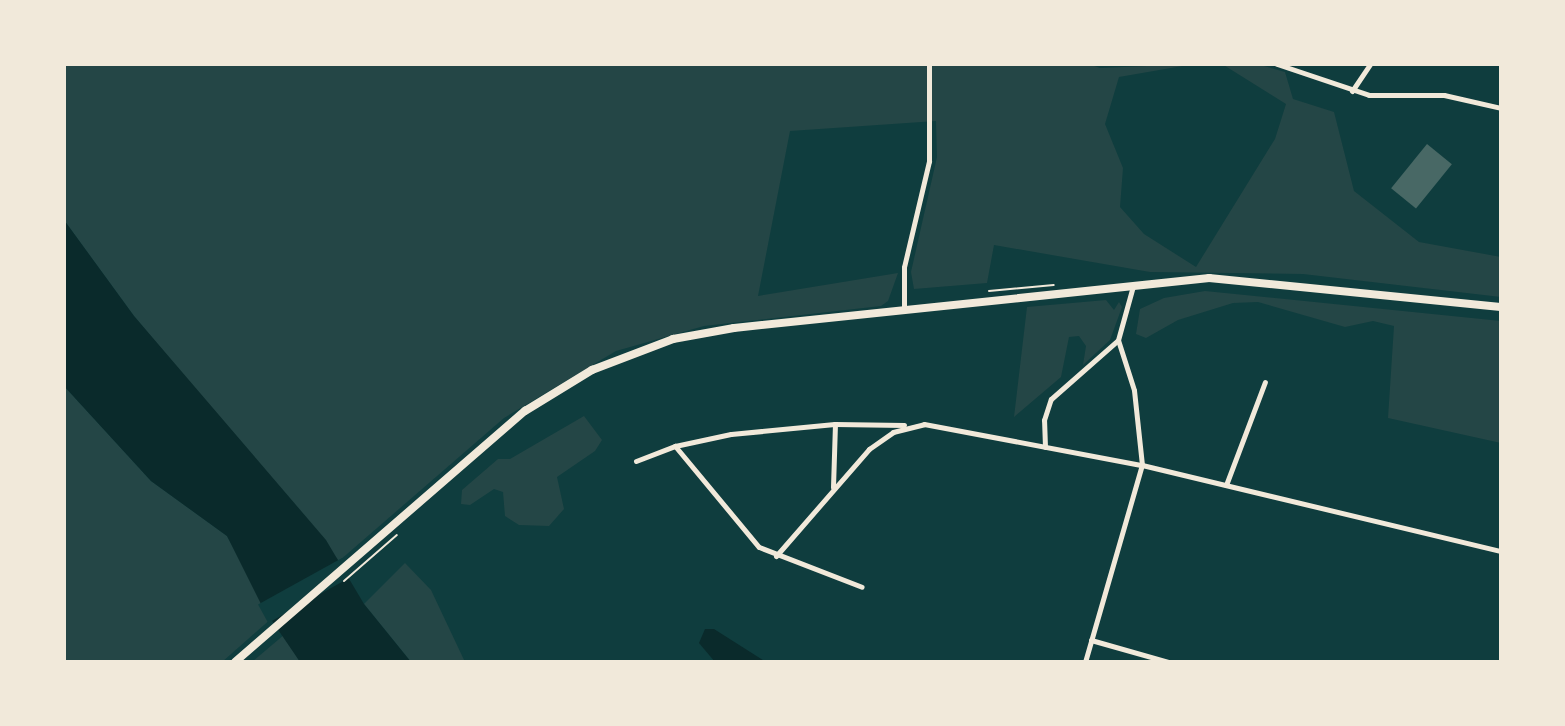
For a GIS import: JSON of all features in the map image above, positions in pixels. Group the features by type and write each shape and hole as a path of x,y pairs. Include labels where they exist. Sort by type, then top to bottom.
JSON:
{"main road":[{"path":"238,659 384,541 525,411 619,358 705,332 1133,285 1228,278 1501,307"}],"street":[{"path":"904,310 904,267 929,161 929,64"},
{"path":"1277,64 1352,91 1382,97 1444,95 1501,108"},
{"path":"1352,91 1370,64"},
{"path":"1085,662 1142,465 1134,390 1118,340 1133,285"},
{"path":"1045,447 1044,420 1051,399 1118,340"},
{"path":"1226,485 1265,382"},
{"path":"636,461 675,446 731,434 835,424 937,425 1142,465 1501,551"},
{"path":"833,489 835,424"},
{"path":"776,556 869,449 909,426"},
{"path":"675,446 759,547 862,587"},
{"path":"1091,640 1169,662"}],"path":[{"path":"986,292 1057,284"},
{"path":"384,541 398,534"}],"shaded area":[{"path":"64,64 1089,64 1100,68 1194,64 1119,77 1105,124 1123,168 1120,207 1144,234 1196,267 1275,139 1286,104 1222,64 1257,64 1285,72 1293,99 1334,112 1354,191 1419,242 1501,257 1501,297 1303,274 1150,272 994,245 987,283 914,289 911,272 937,157 936,121 790,131 758,296 898,273 888,301 881,306 704,326 616,351 504,418 339,561 134,316 64,220"},
{"path":"64,220 134,316 326,540 364,604 411,662 300,662 262,606 227,536 151,481 64,386"},
{"path":"1205,291 1501,321 1501,443 1388,418 1394,326 1373,321 1345,327 1258,302 1233,303 1178,320 1146,338 1136,334 1140,309 1164,298"},
{"path":"1106,300 1114,310 1119,302 1122,307 1110,340 1083,365 1086,346 1079,336 1069,337 1061,377 1014,417 1027,307"},
{"path":"64,386 151,481 227,536 272,618 222,662 64,662"},
{"path":"584,416 602,440 595,451 557,477 564,509 549,526 519,525 505,516 503,492 494,489 470,505 461,504 462,490 498,459 510,459"},
{"path":"405,563 431,590 465,662 411,662 364,604"},
{"path":"705,629 714,629 766,662 715,662 699,643"},
{"path":"285,634 300,662 252,662"}],"pier":[{"path":"342,558 352,576 268,623 258,605"}],"building":[{"path":"1427,144 1452,164 1416,208 1391,188"}]}
